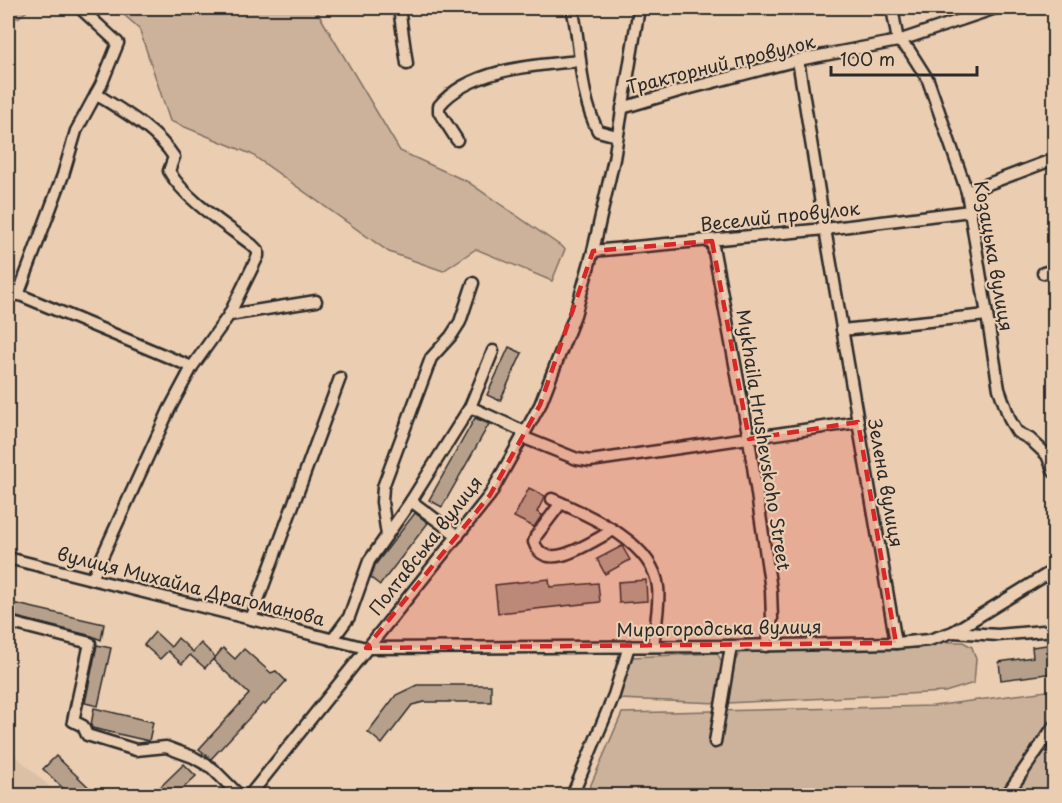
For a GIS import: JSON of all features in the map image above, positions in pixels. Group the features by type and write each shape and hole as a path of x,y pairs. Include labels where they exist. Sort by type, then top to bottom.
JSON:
{"street":[{"path":"80,8 118,43 96,94 76,131 59,186 13,292 192,367"},
{"path":"399,8 407,64"},
{"path":"573,8 577,24 579,60 593,121 598,131 617,136"},
{"name":"Полтавська вулиця","path":"249,795 490,495 540,405 575,315 593,252 617,136 639,8"},
{"path":"892,8 898,41"},
{"name":"Тракторний провулок","path":"622,108 798,60 898,41 996,8"},
{"name":"Козацька вулиця","path":"898,41 909,50 928,80 967,192 999,389 1010,420 1017,432 1051,452 1054,472"},
{"path":"458,140 439,112 439,106 451,94 500,72 579,60"},
{"name":"Зелена вулиця","path":"798,60 896,643"},
{"path":"92,579 169,410 192,367 229,315 258,256 258,251 190,197 172,177 169,171 174,157 167,146 136,120 96,94"},
{"path":"967,192 1054,159"},
{"name":"Веселий провулок","path":"593,252 825,229 970,211"},
{"name":"Mykhaila Hrushevskoho Street","path":"712,240 748,439 771,590 772,619 766,646"},
{"path":"1043,273 1054,270"},
{"path":"387,535 382,502 383,487 431,358 460,322 473,283"},
{"path":"229,315 316,301"},
{"path":"842,330 987,315"},
{"path":"332,639 349,617 369,561 411,501 470,407 493,351"},
{"path":"251,619 340,378"},
{"path":"470,407 577,459 590,461 858,422"},
{"path":"411,501 458,536"},
{"path":"612,531 566,554 555,557 547,556 534,542 556,501 581,512 627,539 652,568 657,582 653,646"},
{"name":"вулиця Михайла Драгоманова","path":"8,558 366,648"},
{"name":"Мирогородська вулиця","path":"366,648 766,646 929,640 953,632 1054,570"},
{"path":"8,622 90,643 73,721 83,726 87,735 136,750 166,747 193,757 212,768 240,795"},
{"path":"953,632 998,635 1054,630"},
{"path":"572,795 614,695 629,646"},
{"path":"715,742 731,646"},
{"path":"1006,795 1054,726"}],"highlighted area":[{"path":"712,241 749,439 858,422 896,643 366,648 490,495 540,405 593,251"}],"shaded area":[{"path":"8,8 31,8 18,18 8,15"},
{"path":"116,8 315,8 400,151 468,182 565,249 552,281 476,249 443,271 389,252 251,154 170,121 139,28"},
{"path":"944,642 963,642 972,647 976,659 974,683 945,692 728,703 734,663 740,652 919,648"},
{"path":"717,653 723,664 718,703 618,699 628,661 632,657"},
{"path":"1054,690 1054,795 586,796 622,713 933,706"},
{"path":"8,749 59,795 8,795"}],"building":[{"path":"509,347 522,353 500,401 487,395"},
{"path":"475,418 489,424 442,507 429,500"},
{"path":"529,488 545,496 537,512 542,515 534,527 514,517"},
{"path":"415,513 428,523 380,585 371,578 375,565"},
{"path":"622,546 630,560 605,574 597,559"},
{"path":"549,579 550,587 598,583 600,602 498,613 495,585"},
{"path":"646,580 647,601 619,603 618,582"},
{"path":"8,602 104,624 101,640 8,615"},
{"path":"155,632 171,647 178,638 193,652 201,643 215,657 205,668 190,655 182,664 168,651 160,659 144,645"},
{"path":"1054,644 1054,673 1001,680 999,662 1033,657 1032,647"},
{"path":"97,645 111,648 98,706 85,703"},
{"path":"223,648 235,659 244,649 271,673 276,671 286,681 211,759 199,749 249,694 213,660"},
{"path":"417,685 491,685 491,702 424,702 412,705 382,744 368,732 396,695"},
{"path":"94,708 153,722 149,741 92,728"},
{"path":"56,756 97,795 70,795 43,769"},
{"path":"184,764 196,776 176,795 152,795"}]}
